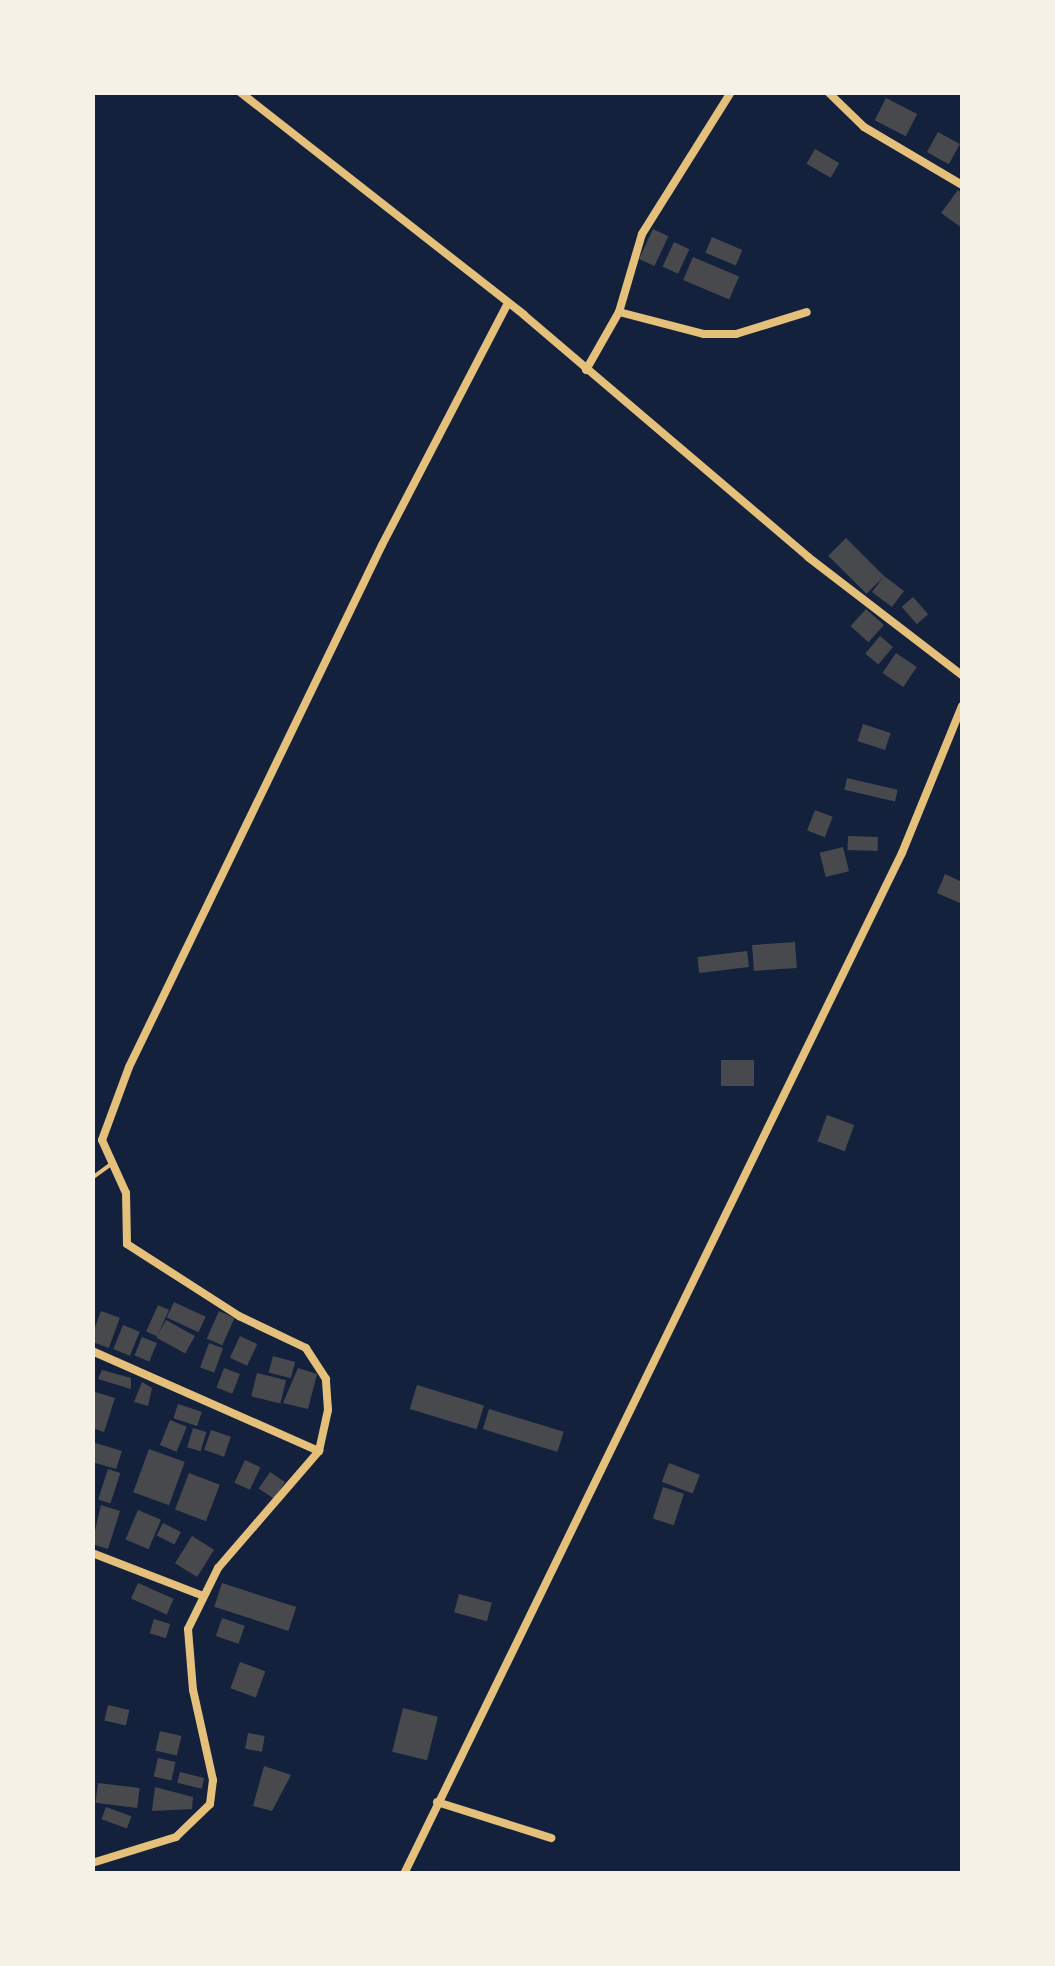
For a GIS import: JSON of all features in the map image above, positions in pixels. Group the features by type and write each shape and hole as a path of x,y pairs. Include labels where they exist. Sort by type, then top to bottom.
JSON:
{"street":[{"path":"240,92 508,303 808,557 962,675"},
{"path":"586,370 619,312 642,234 730,92"},
{"path":"828,92 864,127 962,185"},
{"path":"92,1863 176,1837 200,1820 212,1798 188,1660 188,1629 200,1595 319,1451 328,1410 326,1380 312,1354 238,1316 127,1244 126,1193 102,1146 129,1067 382,545 508,303"},
{"path":"619,312 704,334 736,334 806,312"},
{"path":"404,1874 902,854 962,706"},
{"path":"92,1351 319,1451"},
{"path":"92,1554 200,1595"},
{"path":"437,1802 551,1838"}],"lane":[{"path":"92,1178 111,1164"}],"building":[{"path":"886,98 917,114 906,136 875,120"},
{"path":"938,132 960,144 949,164 927,152"},
{"path":"815,149 839,163 831,178 806,164"},
{"path":"958,190 962,194 962,228 941,213"},
{"path":"653,229 668,236 654,266 639,259"},
{"path":"712,237 742,250 736,266 705,253"},
{"path":"674,242 689,249 678,274 663,266"},
{"path":"693,257 739,277 729,300 683,280"},
{"path":"846,538 884,576 867,594 828,556"},
{"path":"884,576 904,591 892,607 872,592"},
{"path":"913,597 928,614 917,624 902,607"},
{"path":"866,609 884,625 868,642 851,626"},
{"path":"880,636 893,647 878,665 865,654"},
{"path":"896,653 917,667 903,687 883,673"},
{"path":"863,724 891,733 885,750 857,741"},
{"path":"847,778 898,790 895,801 844,790"},
{"path":"815,810 833,817 825,837 807,831"},
{"path":"848,836 878,837 877,851 848,850"},
{"path":"843,847 849,871 826,877 820,853"},
{"path":"945,874 962,882 962,904 937,893"},
{"path":"795,942 797,968 754,971 752,945"},
{"path":"747,951 749,967 699,973 697,957"},
{"path":"721,1060 754,1060 754,1086 721,1086"},
{"path":"827,1115 854,1125 845,1151 817,1141"},
{"path":"174,1302 206,1317 199,1332 167,1317"},
{"path":"158,1305 169,1310 157,1336 146,1331"},
{"path":"101,1311 120,1318 109,1348 92,1342"},
{"path":"219,1311 235,1318 222,1345 207,1338"},
{"path":"166,1320 195,1336 185,1353 156,1337"},
{"path":"123,1325 140,1332 130,1356 113,1349"},
{"path":"240,1336 257,1344 247,1366 230,1358"},
{"path":"142,1337 157,1343 149,1362 135,1356"},
{"path":"209,1343 223,1348 214,1373 200,1367"},
{"path":"273,1356 295,1362 291,1378 269,1372"},
{"path":"224,1368 240,1374 232,1394 216,1388"},
{"path":"298,1368 317,1374 308,1409 283,1403"},
{"path":"102,1370 131,1378 131,1389 98,1379"},
{"path":"257,1373 286,1380 280,1404 251,1396"},
{"path":"142,1382 152,1388 148,1406 134,1402"},
{"path":"417,1385 484,1405 477,1429 410,1409"},
{"path":"92,1391 115,1398 104,1432 92,1428"},
{"path":"178,1404 202,1412 197,1426 173,1418"},
{"path":"489,1409 564,1432 557,1452 483,1429"},
{"path":"170,1420 187,1427 177,1452 160,1445"},
{"path":"193,1428 206,1432 201,1451 187,1447"},
{"path":"211,1430 231,1437 224,1457 204,1450"},
{"path":"92,1442 122,1451 116,1469 92,1462"},
{"path":"149,1449 185,1462 169,1505 133,1492"},
{"path":"245,1460 260,1467 250,1490 234,1483"},
{"path":"669,1463 700,1475 693,1493 662,1482"},
{"path":"108,1469 120,1473 110,1503 98,1499"},
{"path":"270,1472 285,1482 274,1499 259,1489"},
{"path":"189,1473 220,1485 206,1521 175,1509"},
{"path":"663,1487 684,1494 674,1525 653,1518"},
{"path":"101,1505 120,1511 108,1549 92,1544"},
{"path":"138,1510 161,1520 149,1549 125,1539"},
{"path":"163,1523 181,1532 174,1545 157,1535"},
{"path":"192,1536 214,1550 197,1577 175,1563"},
{"path":"138,1583 174,1599 167,1614 131,1599"},
{"path":"222,1583 296,1607 288,1631 214,1607"},
{"path":"459,1594 492,1603 487,1621 454,1612"},
{"path":"222,1618 245,1626 239,1644 216,1636"},
{"path":"154,1619 170,1624 166,1638 150,1633"},
{"path":"240,1662 265,1671 256,1698 230,1688"},
{"path":"108,1705 129,1710 126,1726 104,1721"},
{"path":"403,1708 438,1717 427,1760 392,1752"},
{"path":"160,1731 181,1736 177,1755 156,1750"},
{"path":"248,1733 265,1736 262,1752 245,1749"},
{"path":"158,1758 176,1762 171,1781 154,1777"},
{"path":"264,1766 291,1775 272,1811 253,1806"},
{"path":"180,1772 204,1778 202,1789 177,1783"},
{"path":"98,1783 140,1788 137,1808 96,1803"},
{"path":"155,1787 193,1797 192,1809 152,1811"},
{"path":"106,1807 131,1816 127,1828 102,1819"}]}
